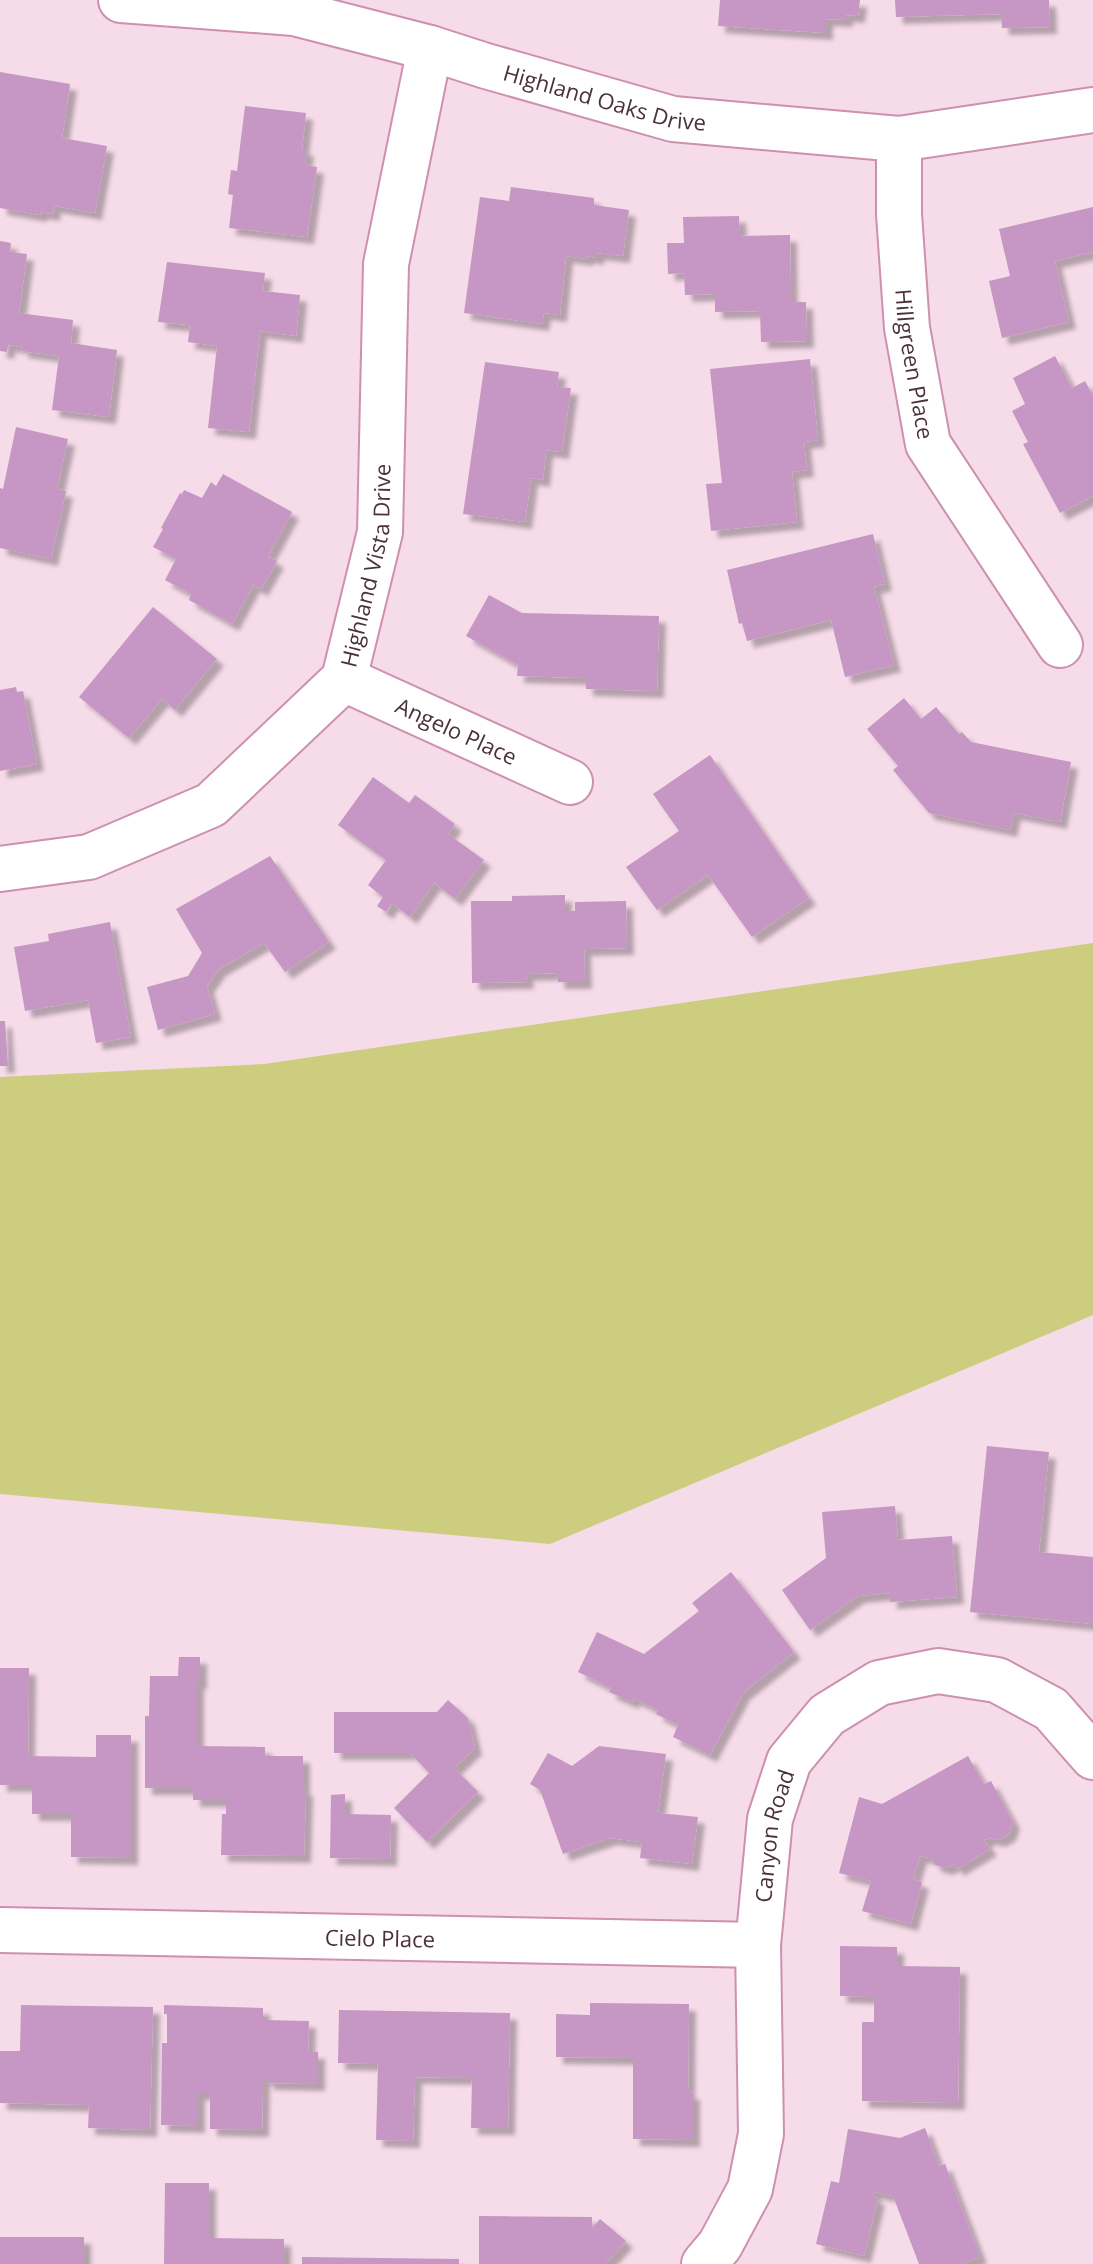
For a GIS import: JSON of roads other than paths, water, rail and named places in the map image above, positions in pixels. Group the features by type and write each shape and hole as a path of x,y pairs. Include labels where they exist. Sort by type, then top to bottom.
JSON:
{"street":[{"name":"Highland Oaks Drive","path":"121,0 294,13 430,48 673,119 899,139 1093,110"},
{"name":"Highland Vista Drive","path":"0,869 89,857 211,805 344,679 380,532 386,264 430,48"},
{"name":"Hillgreen Place","path":"899,139 899,214 907,328 928,444 1060,645"},
{"name":"Angelo Place","path":"344,679 570,782"},
{"name":"Canyon Road","path":"704,2264 720,2245 750,2189 761,2134 758,1945 770,1819 789,1761 827,1715 879,1683 938,1671 997,1680 1051,1709 1093,1757"},
{"name":"Cielo Place","path":"0,1930 758,1945"}]}
